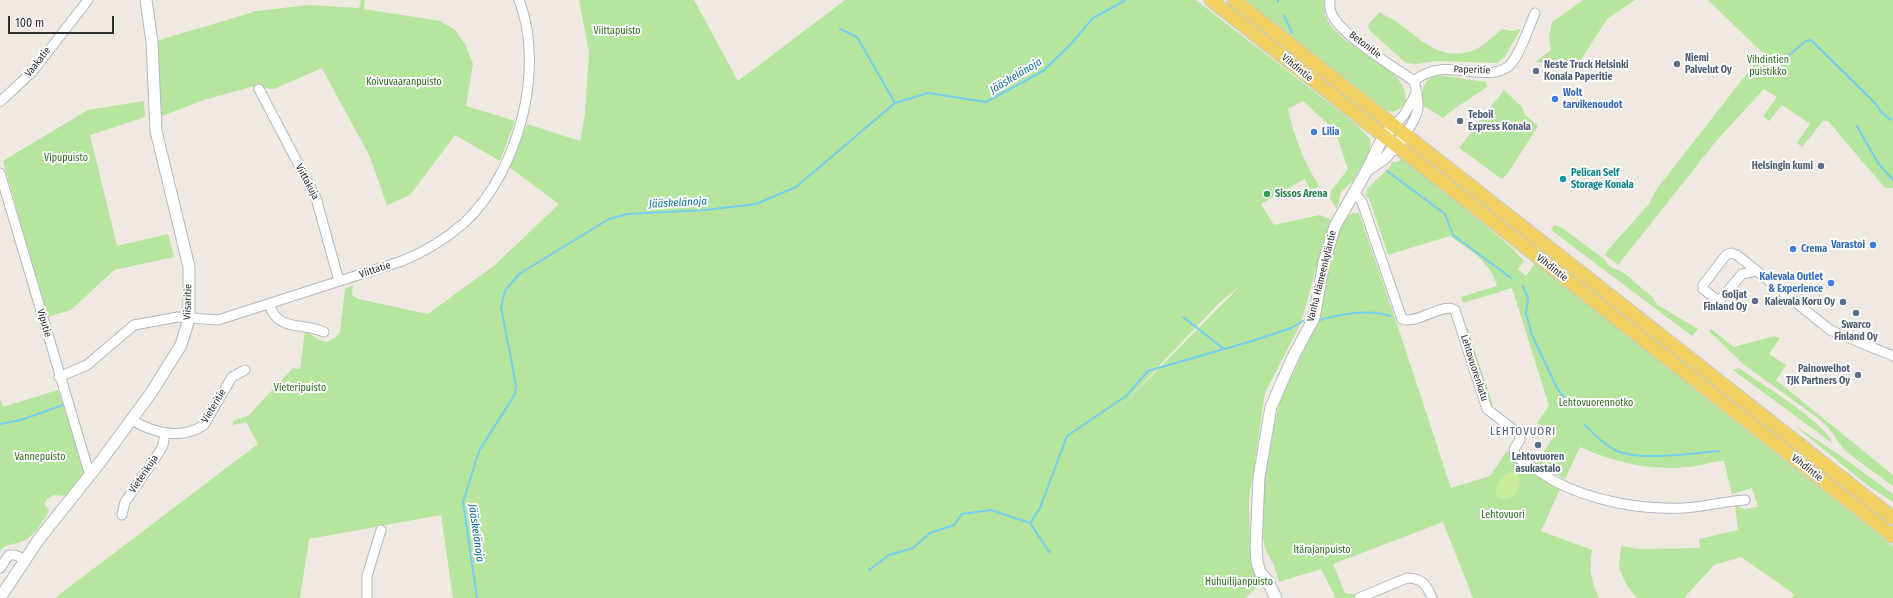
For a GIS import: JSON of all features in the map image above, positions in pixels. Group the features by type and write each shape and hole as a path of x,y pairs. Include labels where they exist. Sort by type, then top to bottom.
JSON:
{"main road":[{"name":"Vihdintie","path":"1211,0 1893,536"},
{"name":"Vihdintie","path":"1234,0 1893,518"}],"street":[{"name":"Vaakatie","path":"0,102 33,71 88,0"},
{"name":"Viisaritie","path":"0,598 40,538 132,420 164,374 181,345 189,319 189,267 156,131 152,42 146,0"},
{"name":"Viittatie","path":"59,377 87,365 134,325 178,317 218,320 402,261 428,248 464,223 502,171 518,134 528,78 530,57 519,0"},
{"name":"Betonitie","path":"1330,0 1330,11 1337,23 1367,48 1414,81"},
{"name":"Paperitie","path":"1414,81 1424,74 1437,69 1484,72 1503,69 1512,61 1535,13"},
{"path":"1405,135 1414,121 1419,106 1414,81"},
{"name":"Viittakuja","path":"259,89 316,198 339,281"},
{"path":"1394,126 1405,113 1417,92"},
{"name":"Vanha Hämeenkyläntie","path":"1276,598 1267,580 1258,567 1256,546 1258,483 1271,407 1293,357 1314,318 1324,262 1335,226 1384,137 1394,126"},
{"name":"Vanha Hämeenkyläntie","path":"1366,172 1385,158 1405,135"},
{"name":"Viputie","path":"0,173 59,377 88,469 91,472"},
{"name":"Lehtovuorenkatu","path":"1354,192 1362,202 1402,319 1411,320 1449,308 1455,310 1487,409 1520,434 1520,440 1514,449 1515,456 1567,487 1598,498 1622,503 1656,508 1686,508 1745,500"},
{"path":"1756,271 1742,274 1721,299 1715,298 1703,289 1703,285 1726,255 1731,253 1737,255 1830,330 1893,356"},
{"path":"269,304 274,317 282,322 313,327 324,332"},
{"name":"Vieteritie","path":"132,420 153,430 165,433 192,430 204,424 232,377 245,370"},
{"name":"Vieterikuja","path":"122,516 126,502 163,445 165,433"},
{"path":"367,598 367,576 381,530"},
{"path":"0,568 9,555 15,555 26,560"},
{"path":"1359,598 1407,578 1414,578 1423,581 1432,598"}],"green space":[{"name":"Koivuvaaranpuisto","path":"361,0 365,0 364,9 440,21 455,30 466,46 473,64 466,106 515,121 500,161 455,135 410,195 387,205 370,157 322,68 274,89 251,87 204,100 162,116 156,41 257,11 308,5 359,8"},
{"path":"579,0 694,0 738,81 845,0 1196,0 1356,124 1370,139 1370,152 1352,182 1341,192 1337,209 1330,199 1331,191 1348,169 1335,131 1303,101 1288,109 1293,130 1300,149 1319,186 1311,191 1304,178 1261,204 1274,225 1320,215 1332,220 1324,240 1301,323 1265,393 1249,500 1250,559 1259,585 1245,598 453,598 441,515 309,539 300,598 57,598 56,597 258,444 246,422 233,425 233,421 248,416 293,368 300,369 305,330 317,339 326,342 336,337 340,332 345,289 353,285 352,295 358,299 428,314 495,265 559,204 509,167 527,124 580,141 585,114 589,52","holes":["1240,286 1111,417 1218,304"]},
{"path":"1244,0 1324,0 1326,17 1335,31 1393,74 1403,86 1406,102 1394,112 1384,109"},
{"path":"1583,0 1635,0 1607,19 1574,71 1563,65 1535,62 1551,50 1549,37 1552,22"},
{"name":"Vihdintien puistikko","path":"1708,0 1893,0 1893,188 1885,188 1828,121 1823,121 1802,147 1797,143 1810,124 1782,105 1769,121 1763,116 1777,97 1764,89 1717,140 1618,265 1605,255 1607,251 1649,204 1656,190 1763,53"},
{"path":"1380,12 1396,21 1422,41 1440,51 1450,53 1460,54 1472,51 1484,44 1502,29 1511,31 1521,29 1504,58 1497,63 1437,61 1416,64 1406,63 1369,30 1368,25"},
{"path":"1438,75 1486,82 1487,87 1443,118 1424,107 1423,102 1425,83 1432,77"},
{"path":"1504,90 1522,107 1525,115 1538,126 1508,173 1502,179 1459,148"},
{"name":"Vipupuisto","path":"144,101 145,117 90,135 117,246 168,234 174,257 114,270 71,310 47,317 3,161 88,110"},
{"name":"Lehtovuorennotko","path":"1403,157 1511,247 1524,261 1518,269 1526,276 1535,263 1893,546 1893,598 1792,598 1794,594 1741,557 1714,565 1684,598 1637,598 1626,584 1619,568 1621,546 1638,549 1700,548 1699,539 1738,530 1735,505 1744,509 1758,507 1752,488 1732,494 1724,461 1688,467 1660,468 1619,461 1580,447 1565,479 1536,464 1554,436 1537,423 1549,406 1512,288 1463,303 1461,297 1497,286 1494,277 1485,263 1472,251 1450,236 1388,255 1369,198 1366,196 1367,189 1391,166 1391,162 1398,162"},
{"path":"1352,213 1359,213 1451,488 1490,476 1507,451 1522,464 1561,487 1541,531 1592,550 1591,575 1599,598 1473,598 1443,522 1333,564 1345,593 1357,595 1351,598 1336,598 1321,569 1279,582 1274,565 1266,551 1260,526 1266,470 1275,421 1280,400 1319,317 1331,260 1342,222"},
{"path":"1554,225 1561,227 1604,259 1609,266 1624,273 1651,296 1658,305 1698,329 1692,336 1551,230"},
{"path":"1465,327 1467,327 1493,405 1490,406"},
{"path":"1711,329 1734,347 1774,336 1780,338 1769,354 1786,365 1776,380 1893,475 1893,486 1845,451 1828,427 1818,418 1743,364 1709,331"},
{"path":"1739,368 1805,414 1818,425 1832,443 1733,370"},
{"name":"Vannepuisto","path":"58,390 87,473 66,496 51,496 46,500 44,504 49,510 31,536 23,541 8,545 0,551 0,399 3,407"},
{"path":"1794,425 1838,454 1893,494 1893,502 1867,485"},
{"path":"1510,472 1519,476 1520,482 1517,485 1520,488 1516,494 1510,498 1500,498 1497,496 1496,492 1497,485 1504,476"}],"waterway":[{"name":"Jääskelänoja","path":"477,598 463,502 479,451 515,394 516,385 501,307 505,291 519,274 609,219 628,214 705,210 756,204 796,187 895,103 928,93 986,102 1043,71 1071,44 1093,18 1126,0"},
{"path":"1284,15 1292,33"},
{"path":"840,29 857,37 895,103"},
{"path":"1782,61 1806,41 1811,40 1875,103 1882,113 1891,120"},
{"path":"1857,126 1878,163 1893,180"},
{"path":"1387,171 1445,214 1453,235 1511,278"},
{"path":"1523,286 1528,298 1526,313 1532,335 1557,388 1567,401"},
{"path":"1319,320 1345,314 1363,312 1390,316"},
{"path":"1183,317 1224,349"},
{"path":"869,570 889,555 913,548 930,533 954,525 962,514 991,510 1030,523 1040,508 1067,436 1126,396 1148,371 1252,341 1291,328 1305,320"},
{"path":"0,424 21,420 63,405"},
{"path":"1585,425 1607,445 1625,454 1638,456 1666,456 1719,451"},
{"path":"1030,523 1050,553"}],"place":[{"name":"Niemi Palvelut Oy","path":"1677,64"},
{"name":"Neste Truck Helsinki Konala Paperitie","path":"1536,71"},
{"name":"Wolt tarvikenoudot","path":"1555,99"},
{"name":"Teboil Express Konala","path":"1460,121"},
{"name":"Lilia","path":"1314,132"},
{"name":"Helsingin kumi","path":"1821,166"},
{"name":"Pelican Self Storage Konala","path":"1563,179"},
{"name":"Sissos Arena","path":"1267,194"},
{"name":"Varastoi","path":"1873,245"},
{"name":"Crema","path":"1793,249"},
{"name":"Kalevala Outlet & Experience","path":"1831,283"},
{"name":"Goljat Finland Oy","path":"1755,301"},
{"name":"Kalevala Koru Oy","path":"1843,302"},
{"name":"Swarco Finland Oy","path":"1856,313"},
{"name":"Painowelhot TJK Partners Oy","path":"1858,375"},
{"name":"Lehtovuoren asukastalo","path":"1538,445"}],"district":[{"name":"LEHTOVUORI","path":"1523,432"}],"park label":[{"name":"Viittapuisto","path":"617,31"},
{"name":"Vieteripuisto","path":"300,388"},
{"name":"Lehtovuori","path":"1503,515"},
{"name":"Itärajanpuisto","path":"1322,550"},
{"name":"Huhuilijanpuisto","path":"1239,582"}]}
